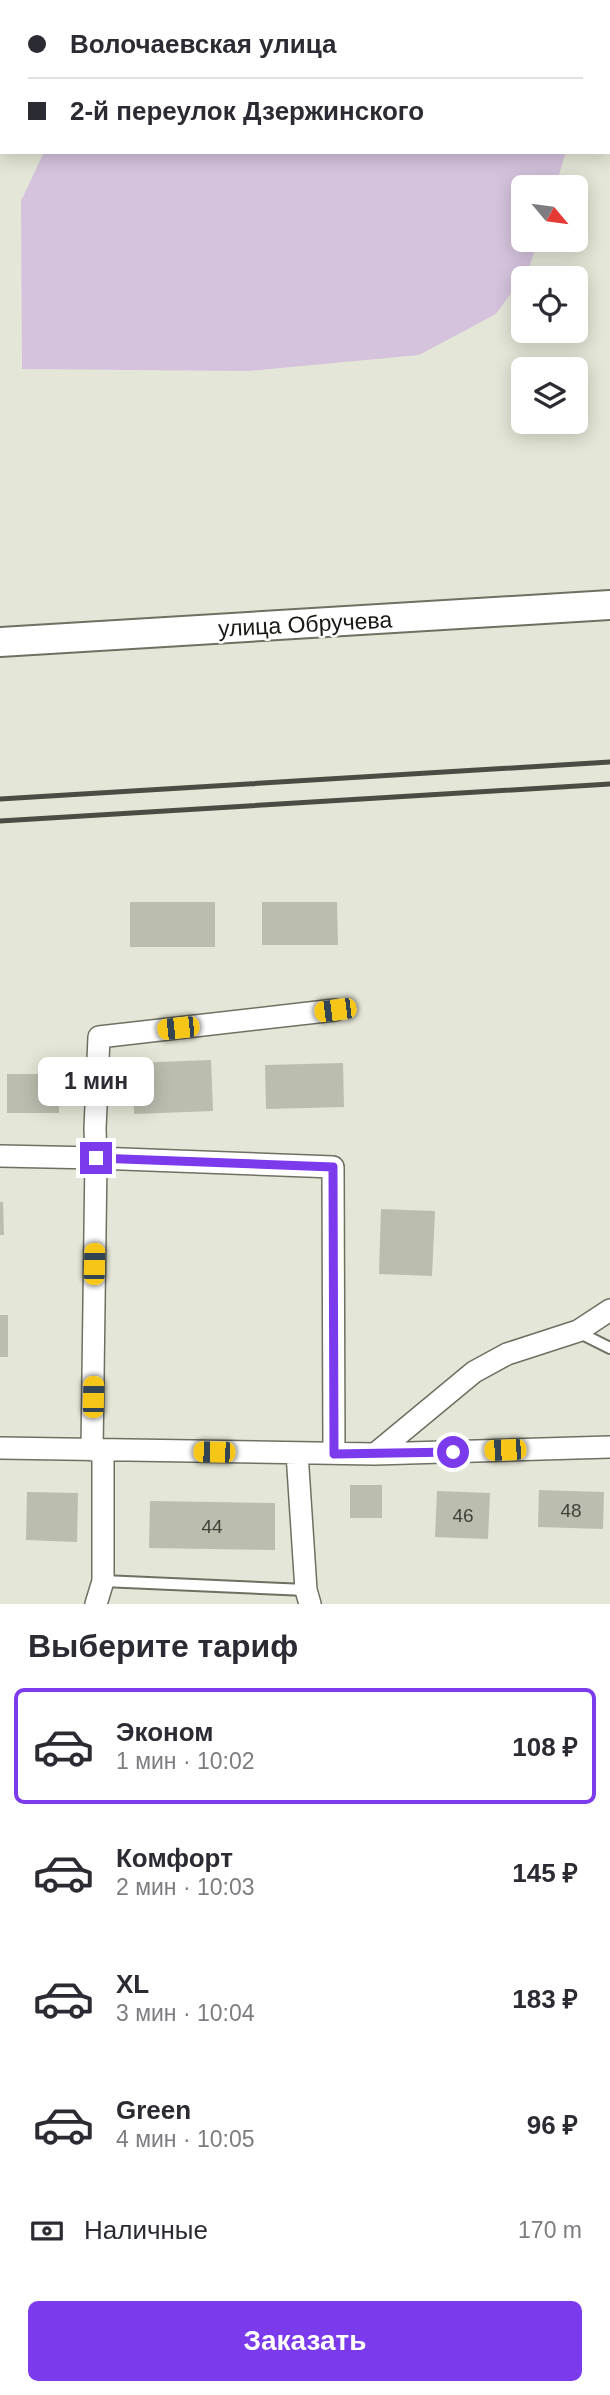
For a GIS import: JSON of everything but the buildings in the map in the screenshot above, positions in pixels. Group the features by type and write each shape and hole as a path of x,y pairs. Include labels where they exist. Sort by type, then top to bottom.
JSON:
{"street":[{"name":"улица Обручева","path":"0,642 610,605"},
{"path":"96,1604 103,1581 97,1450 95,1129 99,1037 335,1010"},
{"path":"0,1156 333,1167 334,1454"},
{"path":"375,1454 474,1372 507,1354 578,1331 610,1310"},
{"path":"0,1448 375,1454 610,1447"},
{"path":"297,1453 308,1597"}],"lane":[{"path":"578,1331 610,1348"},
{"path":"103,1581 308,1597"}],"shaded area":[{"path":"43,154 565,154 559,175 511,175 511,252 534,252 530,266 511,266 511,293 496,314 419,355 248,371 22,369 21,201"}],"railway":[{"path":"0,799 610,762"},
{"path":"0,821 610,784"}],"route":[{"path":"96,1158 333,1167 334,1454 453,1452"}]}
